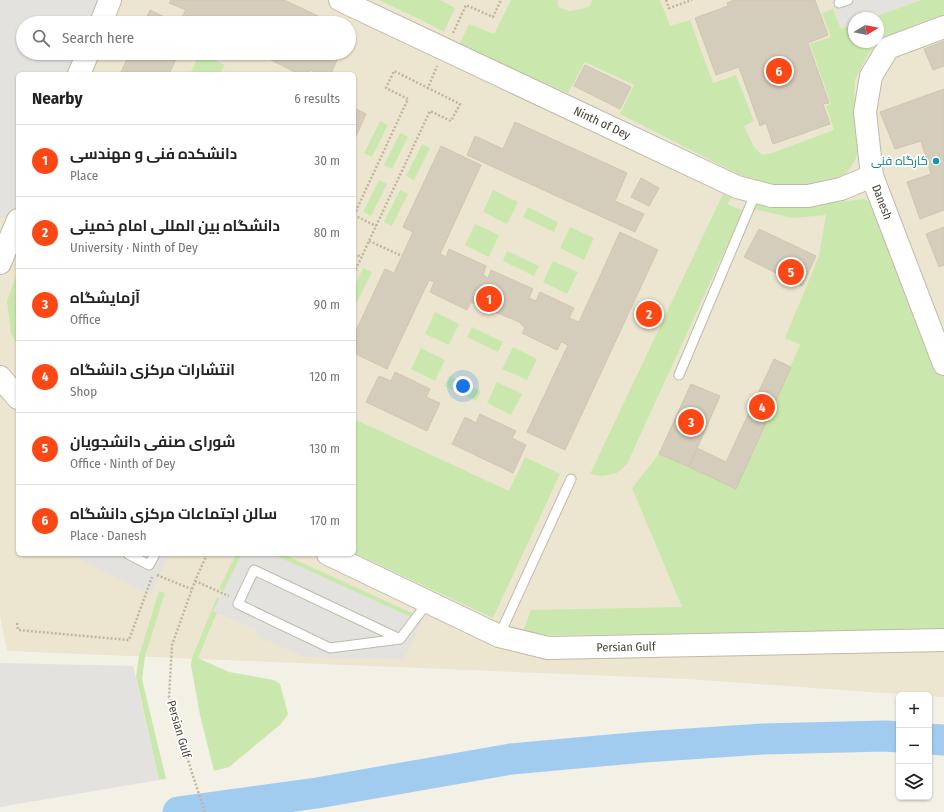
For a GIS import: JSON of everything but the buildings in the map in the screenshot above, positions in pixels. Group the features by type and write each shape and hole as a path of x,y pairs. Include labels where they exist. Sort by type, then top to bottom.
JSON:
{"street":[{"path":"104,16 110,0"},
{"name":"Ninth of Dey","path":"340,0 737,187 772,196 808,196 841,189 872,176"},
{"name":"Danesh","path":"944,27 888,48 871,76 865,112 872,176 944,364"},
{"path":"80,72 85,60"},
{"path":"0,263 16,225"},
{"path":"0,377 16,396"},
{"name":"Persian Gulf","path":"332,556 499,636 548,648 944,640"}],"lane":[{"path":"679,375 756,192"},
{"path":"499,636 571,479"},
{"path":"132,556 149,565 154,556"},
{"path":"400,639 254,570 238,604 330,648 400,639 428,602"}],"path":[{"path":"428,88 444,49 466,6 493,17 501,0"},
{"path":"666,0 669,8 692,0"},
{"path":"356,211 408,99 386,88 394,71 460,104 451,121 430,111 356,269"},
{"path":"356,216 376,226"},
{"path":"369,241 402,256"},
{"path":"356,255 362,257"},
{"name":"Persian Gulf","path":"205,812 169,697 172,645 195,581 206,556"},
{"path":"17,624 18,630 129,640 153,574 192,589"},
{"path":"195,581 239,601"}],"shaded area":[{"path":"0,0 944,0 944,697 932,696 932,692 896,692 896,694 687,679 7,651 0,616"},
{"path":"0,0 111,0 104,16 16,16 16,60 84,60 78,72 16,72 16,206 11,217 0,218"},
{"path":"831,0 919,0 884,13 848,12 848,26 842,28"},
{"path":"73,556 168,556 151,595"},
{"path":"241,556 276,556 422,622 404,659 305,657 255,635 257,630 213,611"},
{"path":"0,663 133,666 159,780 0,807"}],"green space":[{"path":"379,0 440,0 455,8 444,32"},
{"path":"511,0 558,0 558,7 570,11 589,7 592,0 660,0 670,26 690,20 713,83 736,75 754,121 744,126 754,147 762,155 772,153 834,130 826,106 831,104 810,44 831,37 822,13 833,9 841,29 848,26 848,48 874,48 868,54 855,80 854,94 859,145 856,158 844,177 836,182 785,189 747,179 620,114 634,85 585,62 568,93 459,46 469,24 494,34"},
{"path":"921,0 944,0 944,14 895,33 884,39 884,13"},
{"path":"197,60 215,60 225,65 221,72 191,72"},
{"path":"380,121 388,125 372,157 364,153"},
{"path":"400,133 408,137 392,169 384,165"},
{"path":"422,144 430,148 414,180 406,176"},
{"path":"379,180 387,184 371,216 363,212"},
{"path":"400,190 408,194 392,226 384,222"},
{"path":"493,190 518,202 507,224 483,212"},
{"path":"723,194 731,198 727,204 743,211 627,464 617,473 602,476 590,474"},
{"path":"756,199 797,207 863,199 878,205 944,376 944,630 544,635 523,631 531,610 682,607 632,488 659,454 736,489 800,345 785,338 819,256 826,215 793,218 753,209"},
{"path":"528,207 558,222 554,232 523,217"},
{"path":"475,224 499,235 489,257 465,245"},
{"path":"570,227 594,238 584,260 560,248"},
{"path":"507,251 539,266 534,276 503,261"},
{"path":"553,261 578,272 567,294 543,282"},
{"path":"363,268 372,272 356,304 356,283"},
{"path":"16,276 16,342 11,333 7,301"},
{"path":"435,312 459,324 449,345 425,334"},
{"path":"472,327 503,342 498,352 467,337"},
{"path":"513,347 537,359 527,380 502,369"},
{"path":"421,348 445,360 435,381 411,369"},
{"path":"449,376 481,391 476,401 444,386"},
{"path":"497,382 522,394 511,415 487,403"},
{"path":"356,420 509,491 525,457 560,474 493,618 356,554"},
{"path":"235,556 245,556 226,592 219,589"},
{"path":"268,556 287,556 414,614 408,622"},
{"path":"159,591 165,593 145,656 142,679 166,779 159,780 136,677 139,656"},
{"path":"217,597 224,600 214,619 198,658 229,672 274,680 280,684 288,714 281,724 229,767 214,771 200,715 191,665 192,658"}],"waterway":[{"path":"178,812 317,793 511,759 644,747 763,739 896,737"},
{"path":"932,739 944,740"}],"place":[{"name":"سالن اجتماعات مرکزی دانشگاه","path":"779,71"},
{"name":"کارگاه فنی","path":"936,161"},
{"name":"شورای صنفی دانشجویان","path":"791,272"},
{"name":"دانشکده فنی و مهندسی","path":"489,299"},
{"name":"دانشگاه بین المللی امام خمینی","path":"649,314"},
{"name":"انتشارات مرکزی دانشگاه","path":"762,407"},
{"name":"آزمایشگاه","path":"691,422"}]}
